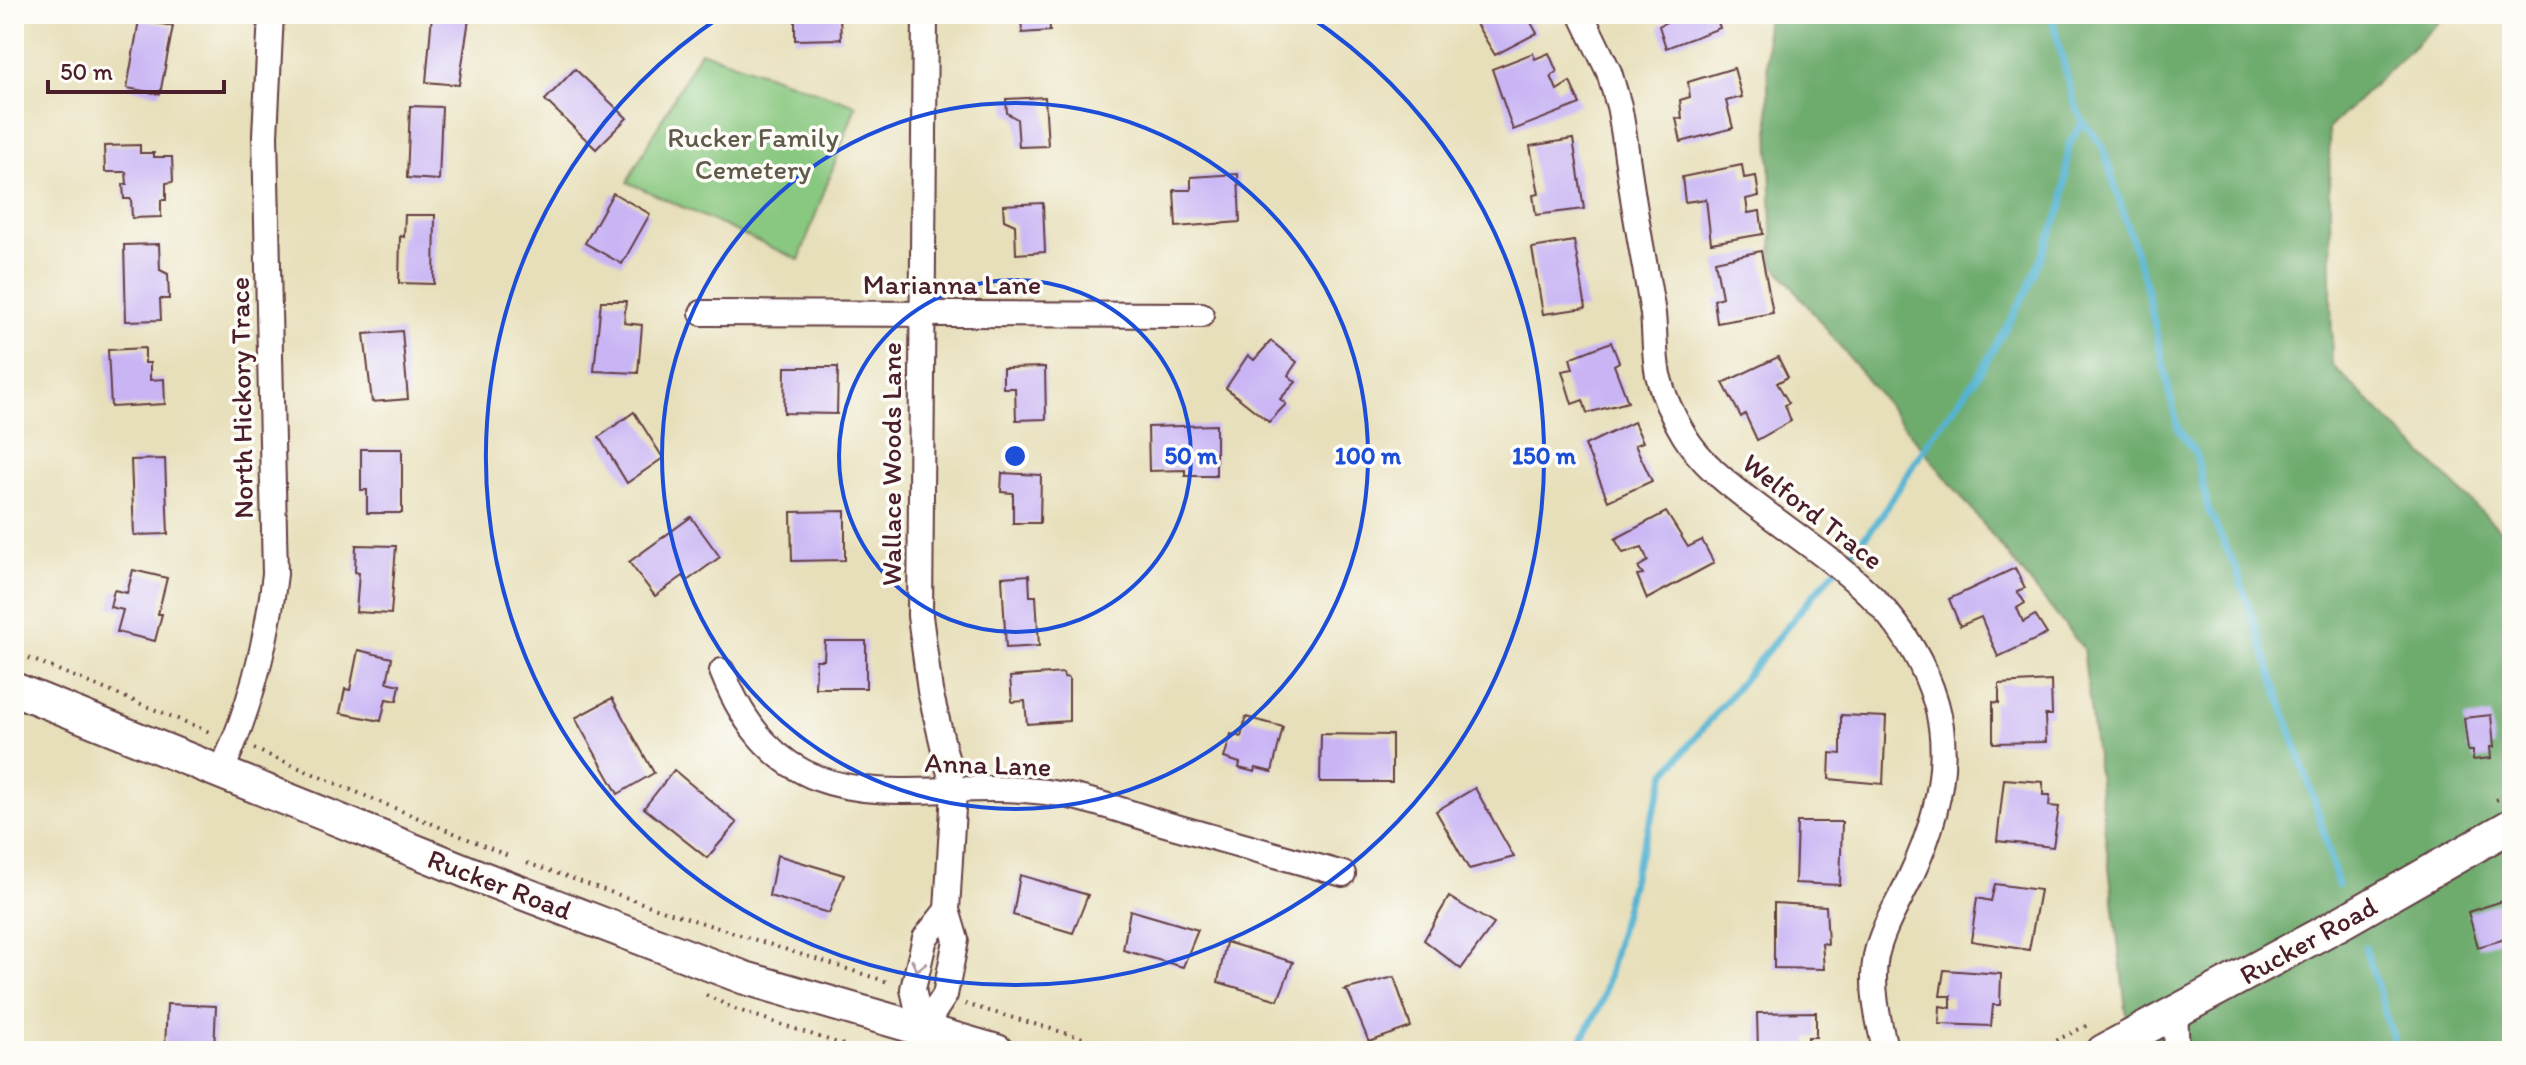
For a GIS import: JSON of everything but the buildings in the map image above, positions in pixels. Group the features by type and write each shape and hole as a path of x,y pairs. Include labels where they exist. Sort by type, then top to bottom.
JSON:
{"main road":[{"name":"Rucker Road","path":"14,689 489,880 745,978 920,1040 997,1051"},
{"name":"Rucker Road","path":"2103,1051 2337,925 2512,825"}],"street":[{"name":"North Hickory Trace","path":"221,772 235,742 257,673 269,624 275,574 265,135 271,14"},
{"name":"Wallace Woods Lane","path":"920,1040 943,998 956,940 947,910 954,791 930,691 920,616 925,14"},
{"name":"Welford Trace","path":"1581,14 1609,72 1619,106 1653,317 1658,374 1669,407 1686,438 1708,466 1864,587 1889,612 1909,641 1937,706 1942,764 1935,810 1925,844 1894,907 1876,957 1875,992 1879,1027 1886,1051"},
{"name":"Marianna Lane","path":"702,313 1201,315"},
{"name":"Anna Lane","path":"722,671 733,698 753,729 778,754 835,785 865,791 1025,791 1072,797 1343,874"},
{"path":"920,1040 913,989 925,938 947,910"},
{"path":"2175,1012 2177,1051"}],"path":[{"path":"14,652 518,860 662,910 913,989"},
{"path":"943,998 1128,1051"}],"green space":[{"path":"1766,14 2447,14 2329,128 2332,365 2512,542 2512,1051 2131,1051 2083,648 1773,263"},
{"name":"Rucker Family Cemetery","path":"700,51 856,105 799,260 627,182"}],"waterway":[{"path":"2051,14 2073,100 2083,122 2102,145 2144,278 2178,429 2196,454 2208,509 2237,571 2317,808 2338,885"},
{"path":"1576,1051 1602,1002 1634,873 1666,773 1876,524 1928,442 1979,374 2027,291 2063,204 2069,144 2083,122"},
{"path":"2365,947 2397,1051"}]}
